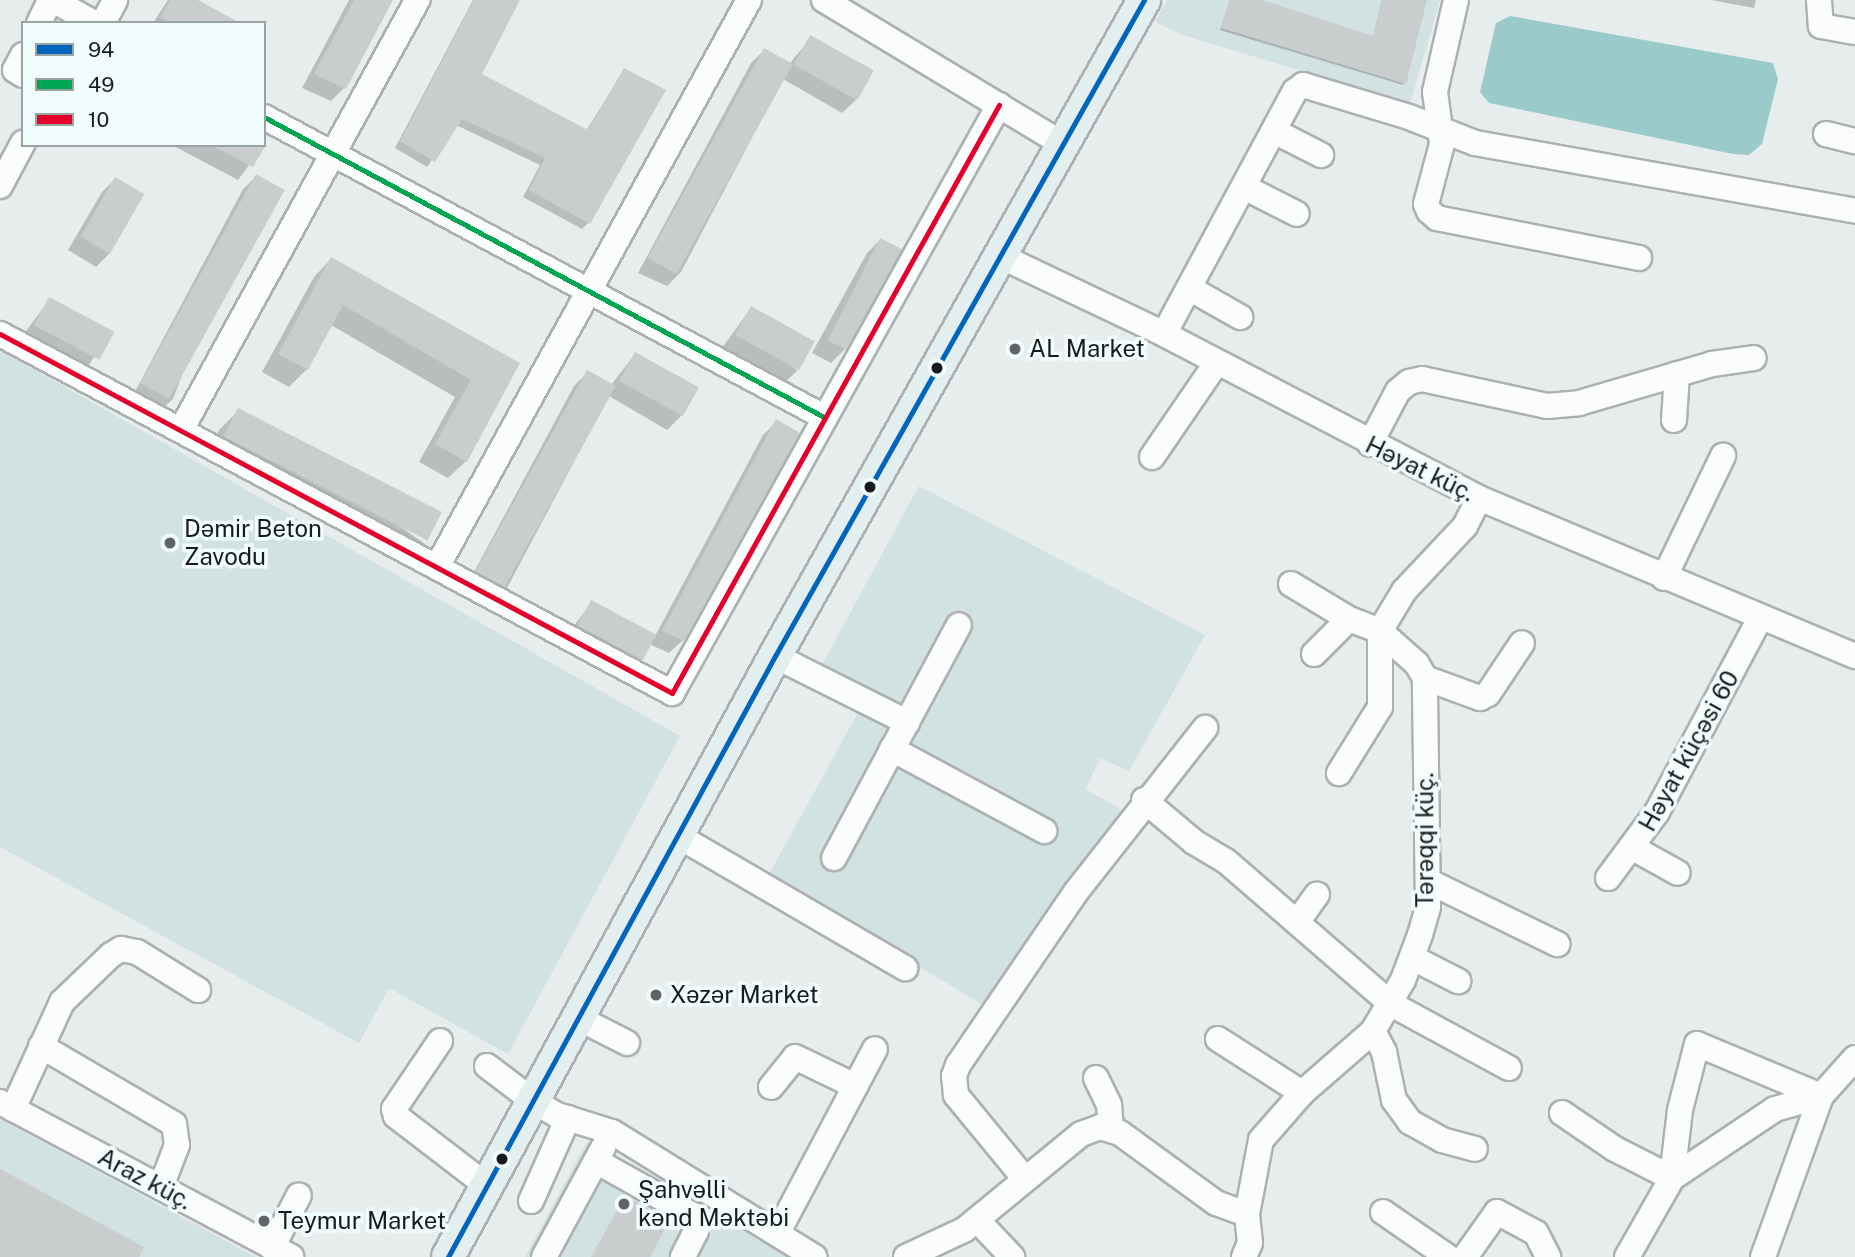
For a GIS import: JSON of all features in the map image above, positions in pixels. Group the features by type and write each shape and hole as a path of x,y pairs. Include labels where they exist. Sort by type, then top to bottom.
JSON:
{"main road":[{"path":"448,1257 775,656 998,254 1144,0"}],"street":[{"path":"40,21 51,0 90,21"},
{"path":"104,21 115,0"},
{"path":"181,430 417,0"},
{"path":"437,567 749,0"},
{"path":"824,0 1061,143"},
{"path":"1456,0 1434,92 1441,130 1426,204 1437,218 1639,258"},
{"path":"1819,0 1821,26 1855,32"},
{"path":"21,59 15,70 21,74"},
{"path":"1164,334 1295,91 1303,85 1475,143 1855,211"},
{"path":"0,334 672,693 999,105"},
{"path":"266,118 824,417"},
{"path":"1273,131 1321,155"},
{"path":"1826,134 1855,141"},
{"path":"0,186 21,147"},
{"path":"1244,187 1297,214"},
{"name":"Həyat küç.","path":"998,254 1164,334 1370,444 1479,498 1760,618 1854,650"},
{"path":"1189,288 1240,317"},
{"path":"1370,444 1398,391 1409,382 1422,379 1547,406 1579,403 1677,374 1754,358"},
{"path":"1152,457 1217,362"},
{"path":"1674,420 1677,374"},
{"path":"1664,578 1723,456"},
{"path":"1339,773 1380,707 1380,631 1404,591 1465,526 1479,498"},
{"path":"1291,584 1349,619 1380,631 1416,664 1425,678 1480,698 1488,694 1522,643"},
{"name":"Həyat küçəsi 60","path":"1608,878 1633,848 1695,748 1760,618"},
{"path":"1314,654 1349,619"},
{"path":"834,858 959,625"},
{"path":"775,656 907,722"},
{"name":"Tərəqqi küç.","path":"1244,1257 1250,1243 1247,1213 1261,1140 1302,1093 1373,1031 1391,1004 1413,958 1428,906 1425,678"},
{"path":"1026,1179 957,1095 954,1076 1076,892 1144,800 1205,728"},
{"path":"892,749 1044,831"},
{"path":"1144,800 1297,922 1391,1004 1509,1068"},
{"path":"678,836 905,968"},
{"path":"1633,848 1678,873"},
{"path":"1429,881 1557,944"},
{"path":"1297,922 1317,894"},
{"path":"6,1105 41,1046 62,1002 94,968 121,949 136,952 198,990"},
{"path":"1413,958 1458,981"},
{"path":"578,1018 627,1043"},
{"path":"1373,1031 1384,1052 1394,1100 1410,1122 1442,1140 1475,1149"},
{"path":"1218,1039 1302,1093"},
{"path":"440,1041 394,1109 396,1116 486,1185"},
{"path":"1627,1257 1672,1178 1680,1110 1697,1044 1821,1096"},
{"path":"41,1046 174,1124 177,1145 161,1187"},
{"path":"777,1234 875,1049"},
{"path":"771,1087 795,1057 855,1086"},
{"path":"1763,1257 1821,1096 1855,1058"},
{"path":"487,1066 532,1100 568,1118 612,1132 814,1257"},
{"path":"1096,1078 1109,1105 1111,1128"},
{"path":"1672,1178 1775,1109 1821,1096"},
{"name":"Araz küç.","path":"6,1105 281,1252"},
{"path":"1562,1113 1615,1149 1672,1178"},
{"path":"531,1200 568,1118"},
{"path":"905,1257 978,1221 1081,1135 1111,1128 1216,1203 1247,1213"},
{"path":"544,1257 612,1132"},
{"path":"596,1161 691,1214 696,1231 683,1257"},
{"path":"281,1252 299,1195"},
{"path":"1383,1212 1448,1257"},
{"path":"1465,1257 1497,1212 1536,1233 1548,1257"},
{"path":"978,1221 1012,1257"}],"shaded area":[{"path":"1167,0 1440,0 1410,104 1183,35 1155,22"},
{"name":"Dəmir Beton Zavodu","path":"0,350 680,736 508,1054 389,988 359,1043 0,847"},
{"path":"919,486 1205,635 1129,771 1100,758 1086,789 1122,810 988,1008 768,876 859,711 816,676"},
{"path":"0,1119 256,1257 0,1257"},
{"name":"Şahvəlli kənd Məktəbi","path":"587,1142 789,1257 525,1257"}],"water":[{"path":"1510,16 1773,63 1778,79 1762,144 1749,155 1733,154 1489,103 1480,92 1496,23"}],"building":[{"path":"170,0 198,0 236,21 167,21 160,17"},
{"path":"354,0 393,0 346,89 314,74"},
{"path":"474,0 520,0 482,74 588,130 624,68 666,90 590,224 529,190 545,158 462,119 435,162 400,141"},
{"path":"1230,0 1262,0 1373,36 1382,0 1427,0 1406,84 1221,28"},
{"path":"810,35 874,70 857,100 794,65"},
{"path":"764,48 793,64 677,274 648,258"},
{"path":"215,147 265,147 253,167"},
{"path":"256,174 285,190 169,399 140,383"},
{"path":"115,177 144,194 110,254 80,237"},
{"path":"880,238 902,249 850,352 828,340"},
{"path":"331,257 520,363 467,462 435,444 471,380 343,305 308,370 278,354"},
{"path":"49,297 114,332 99,360 34,325"},
{"path":"751,306 815,341 799,370 735,335"},
{"path":"635,352 699,387 683,416 619,381"},
{"path":"587,370 616,386 504,587 475,571"},
{"path":"238,408 442,512 428,540 223,437"},
{"path":"776,419 800,433 684,641 662,631"},
{"path":"591,600 656,635 643,660 577,626"},
{"path":"0,1169 144,1247 139,1257 0,1257"},
{"path":"625,1196 670,1220 650,1257 591,1257"}],"transit line":[{"name":"94","path":"448,1257 775,656 1144,0"},
{"name":"10","path":"0,334 672,693 999,105"},
{"name":"49","path":"266,118 824,417"}],"place":[{"name":"AL Market","path":"1015,349"},
{"name":"Dəmir Beton Zavodu","path":"170,543"},
{"name":"Xəzər Market","path":"656,995"},
{"name":"Şahvəlli kənd Məktəbi","path":"624,1204"},
{"name":"Teymur Market","path":"264,1221"}]}
